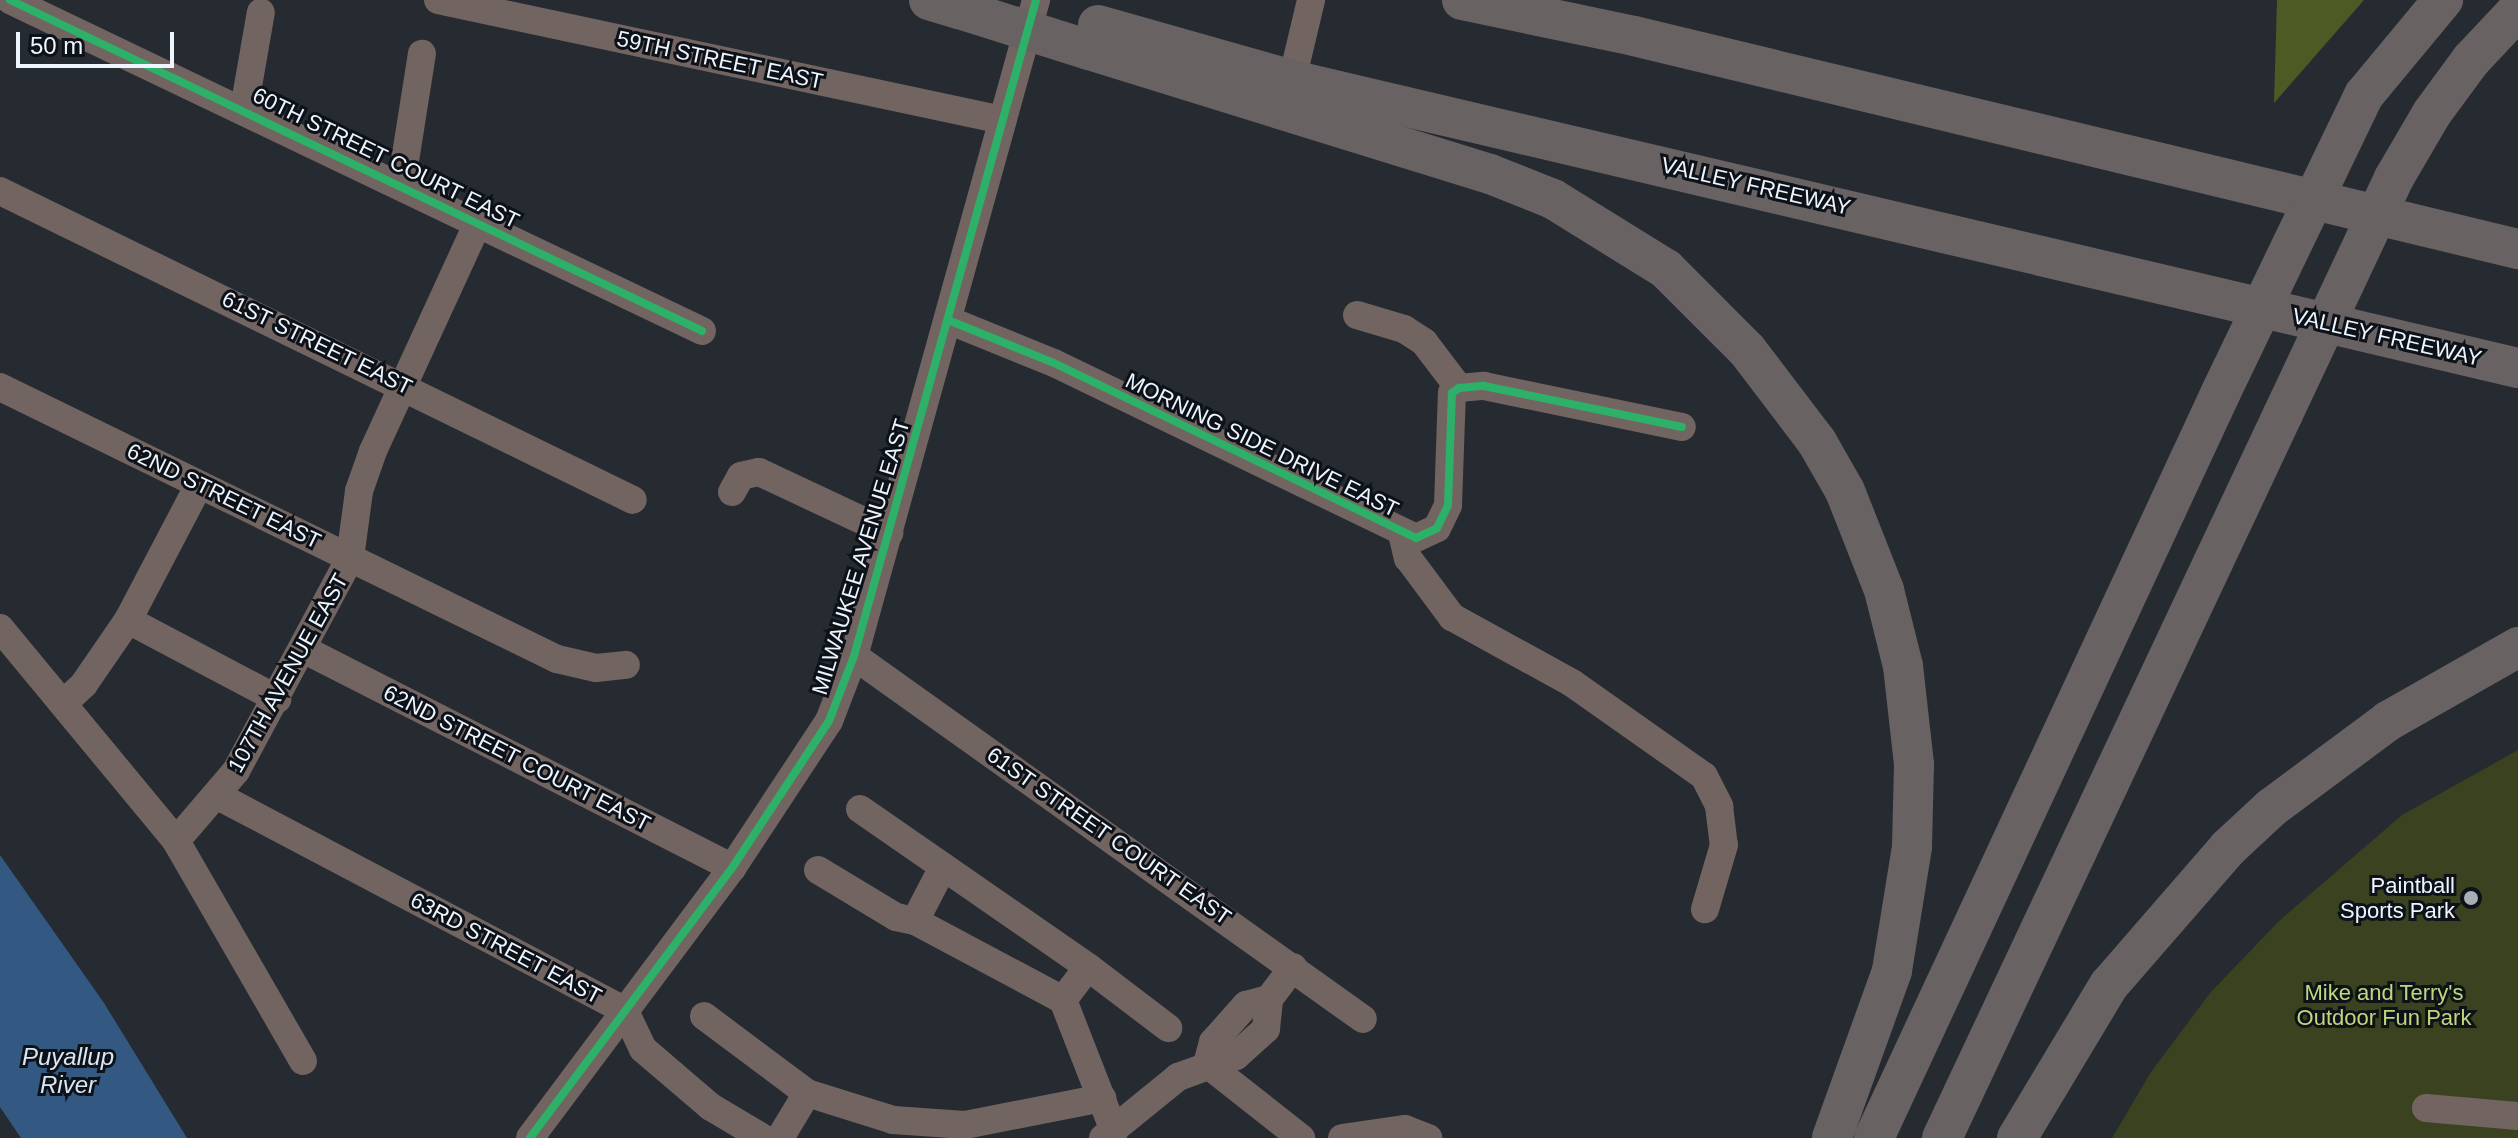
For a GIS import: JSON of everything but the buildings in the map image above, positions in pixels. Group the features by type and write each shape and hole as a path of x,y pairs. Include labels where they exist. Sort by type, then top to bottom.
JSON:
{"highway":[{"path":"1462,0 1937,104 2518,224"},
{"path":"1874,1138 2221,392 2364,95 2443,0"},
{"name":"VALLEY FREEWAY","path":"961,3 1093,38 1292,80 2518,368"},
{"path":"1942,1138 2394,178 2432,113 2471,60 2518,10"},
{"path":"1634,36 2518,249"},
{"path":"1093,38 1490,174 1553,199 1666,269 1747,350 1817,442 1845,491 1884,590 1903,666 1914,764 1912,847 1892,971 1832,1138"},
{"path":"2017,1138 2109,985 2228,848 2271,808 2388,721 2518,647"}],"street":[{"name":"60TH STREET COURT EAST","path":"10,0 244,109 702,331"},
{"name":"59TH STREET EAST","path":"438,0 1002,120"},
{"name":"MILWAUKEE AVENUE EAST","path":"530,1138 732,868 829,721 854,656 1036,0"},
{"path":"1292,80 1311,0"},
{"path":"244,109 261,12"},
{"path":"401,186 422,54"},
{"name":"61ST STREET EAST","path":"0,191 402,384 633,500"},
{"name":"107TH AVENUE EAST","path":"176,841 218,796 277,699 350,558 359,491 402,384 478,223"},
{"path":"1357,315 1404,329 1424,342 1459,388 1484,386 1682,427"},
{"name":"MORNING SIDE DRIVE EAST","path":"948,320 1054,363 1416,538 1437,528 1448,505 1451,403 1459,388"},
{"name":"62ND STREET EAST","path":"0,387 557,659 596,668 626,665"},
{"path":"732,492 741,476 759,472 889,533"},
{"path":"65,702 84,684 128,620 199,485"},
{"path":"1402,533 1408,558 1452,617 1572,683 1704,776 1719,806 1724,845 1705,909"},
{"path":"128,620 277,699"},
{"path":"0,628 65,702 176,841 303,1061"},
{"name":"62ND STREET COURT EAST","path":"303,649 732,868"},
{"name":"61ST STREET COURT EAST","path":"854,656 1363,1019"},
{"name":"63RD STREET EAST","path":"218,796 625,1011 643,1049 711,1107 763,1138"},
{"path":"860,809 1088,967 1168,1028"},
{"path":"915,921 943,867"},
{"path":"818,870 896,917 915,921 1063,1000 1102,1098 1108,1134 1178,1077 1207,1064"},
{"path":"1063,1000 1088,967"},
{"path":"1207,1064 1213,1042 1238,1035 1246,1005 1269,999 1293,967"},
{"path":"704,1016 807,1093 893,1120 965,1125 1102,1098"},
{"path":"1207,1064 1301,1138"},
{"path":"780,1138 807,1093"},
{"path":"2426,1108 2518,1116"},
{"path":"1342,1138 1394,1129 1428,1138"}],"green space":[{"path":"2277,0 2364,0 2274,103"},
{"name":"Mike and Terry's Outdoor Fun Park","path":"2518,750 2518,1138 2112,1138 2151,1072 2210,993 2279,921 2402,815"}],"water":[{"name":"Puyallup River","path":"0,855 104,1003 187,1138 21,1138 0,1107"}],"cycle path":[{"path":"10,0 702,331"},
{"path":"530,1138 732,868 829,721 854,656 1036,0"},
{"path":"948,320 1054,363 1416,538 1437,528 1448,505 1452,393 1459,388 1484,386 1682,427"}],"place":[{"name":"Paintball Sports Park","path":"2471,898"}]}
